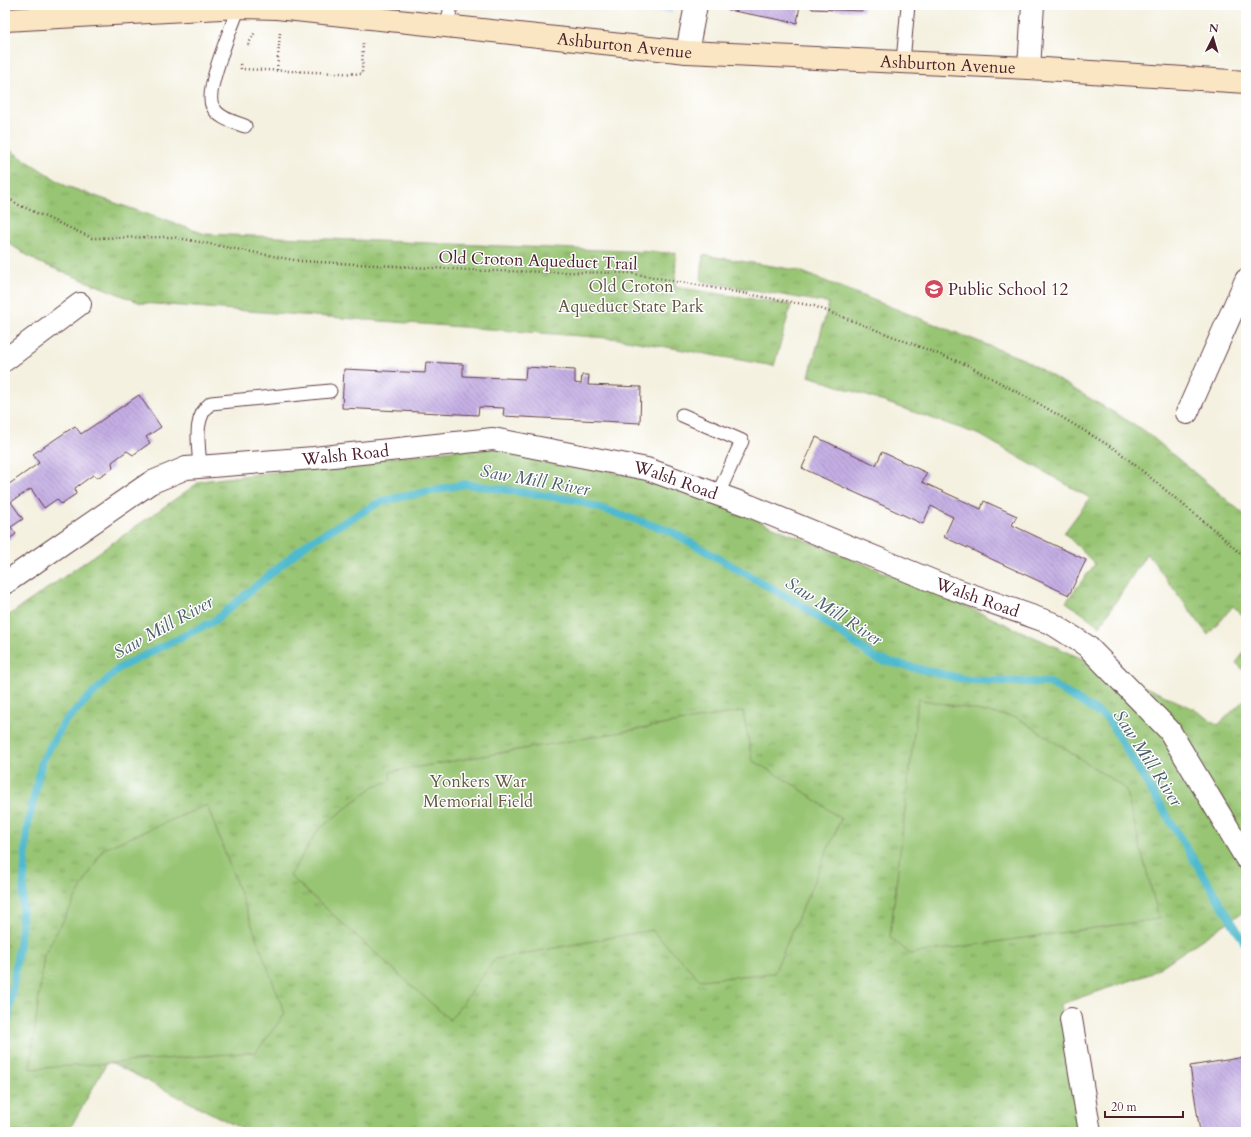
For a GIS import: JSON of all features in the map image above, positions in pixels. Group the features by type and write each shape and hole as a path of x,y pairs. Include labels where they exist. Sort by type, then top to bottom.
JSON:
{"main road":[{"name":"Ashburton Avenue","path":"5,20 239,6 277,8 687,52 1029,68 1246,82"}],"street":[{"path":"687,52 696,5"},
{"path":"1029,68 1034,5"},
{"path":"1187,413 1246,280"},
{"path":"5,360 80,304"},
{"name":"Walsh Road","path":"5,584 150,483 186,468 314,458 493,439 647,469 718,494 940,584 1051,623 1087,646 1169,730 1246,858"},
{"path":"1071,1019 1090,1132"}],"lane":[{"path":"447,26 450,5"},
{"path":"903,62 908,5"},
{"path":"239,6 218,63 211,94 212,105 220,115 245,126"},
{"path":"200,467 199,419 204,408 211,403 330,391"},
{"path":"682,415 742,441 718,494"}],"path":[{"path":"246,48 257,28"},
{"path":"277,70 280,30"},
{"path":"240,61 241,69 362,74 363,38"},
{"name":"Old Croton Aqueduct Trail","path":"5,196 18,205 92,238 173,237 299,261 490,271 630,273 814,306 865,324 967,366 1043,406 1118,451 1219,534 1246,559"}],"shaded area":[{"path":"578,5 673,5 672,13"}],"green space":[{"name":"Old Croton Aqueduct State Park","path":"5,147 66,186 205,234 676,253 675,287 791,305 774,366 621,339 141,303 38,262 5,241"},
{"name":"Old Croton Aqueduct State Park","path":"703,255 797,270 1023,359 1145,431 1246,516 1246,619 1233,606 1208,635 1147,553 1100,626 1066,602 1095,564 1064,533 1090,498 980,435 809,376 829,303 701,281"},
{"name":"Yonkers War Memorial Field","path":"494,445 670,485 945,597 1192,708 1218,725 1246,698 1246,910 1150,974 1061,1004 1078,1132 248,1132 108,1061 68,1132 5,1132 5,618 201,481"},
{"path":"1246,650 1246,672 1236,663"},
{"path":"918,699 1018,718 1125,788 1159,919 910,954 890,937"},
{"path":"743,711 752,760 799,788 841,819 774,973 700,980 652,930 495,959 450,1020 290,876 318,830 374,786 391,781 390,772"},
{"path":"207,805 285,1014 256,1052 30,1069 44,955 103,849"}],"building":[{"path":"729,5 800,5 797,23 728,10"},
{"path":"812,5 864,5 863,11 812,9"},
{"path":"426,362 463,364 463,376 525,379 526,367 575,370 575,383 581,384 582,375 589,375 588,385 641,387 640,423 503,416 504,408 479,407 478,415 342,408 344,369 425,373"},
{"path":"139,395 161,427 146,437 150,443 133,455 127,451 112,462 113,468 97,478 93,475 75,488 76,494 61,504 57,499 44,508 31,489 11,502 23,519 11,527 16,534 5,542 5,487 39,463 33,454 75,426 81,434"},
{"path":"816,437 876,465 882,452 927,473 922,482 981,509 984,501 1017,516 1012,525 1086,560 1069,595 944,537 953,517 931,506 923,524 802,468"},
{"path":"1245,1057 1246,1132 1200,1132 1190,1066"}],"waterway":[{"name":"Saw Mill River","path":"5,1041 21,930 27,828 42,761 65,721 119,668 214,621 309,542 382,501 465,484 575,500 670,531 803,606 876,659 968,680 1050,683 1107,718 1246,945"}],"place":[{"name":"Public School 12","path":"934,289"}]}
